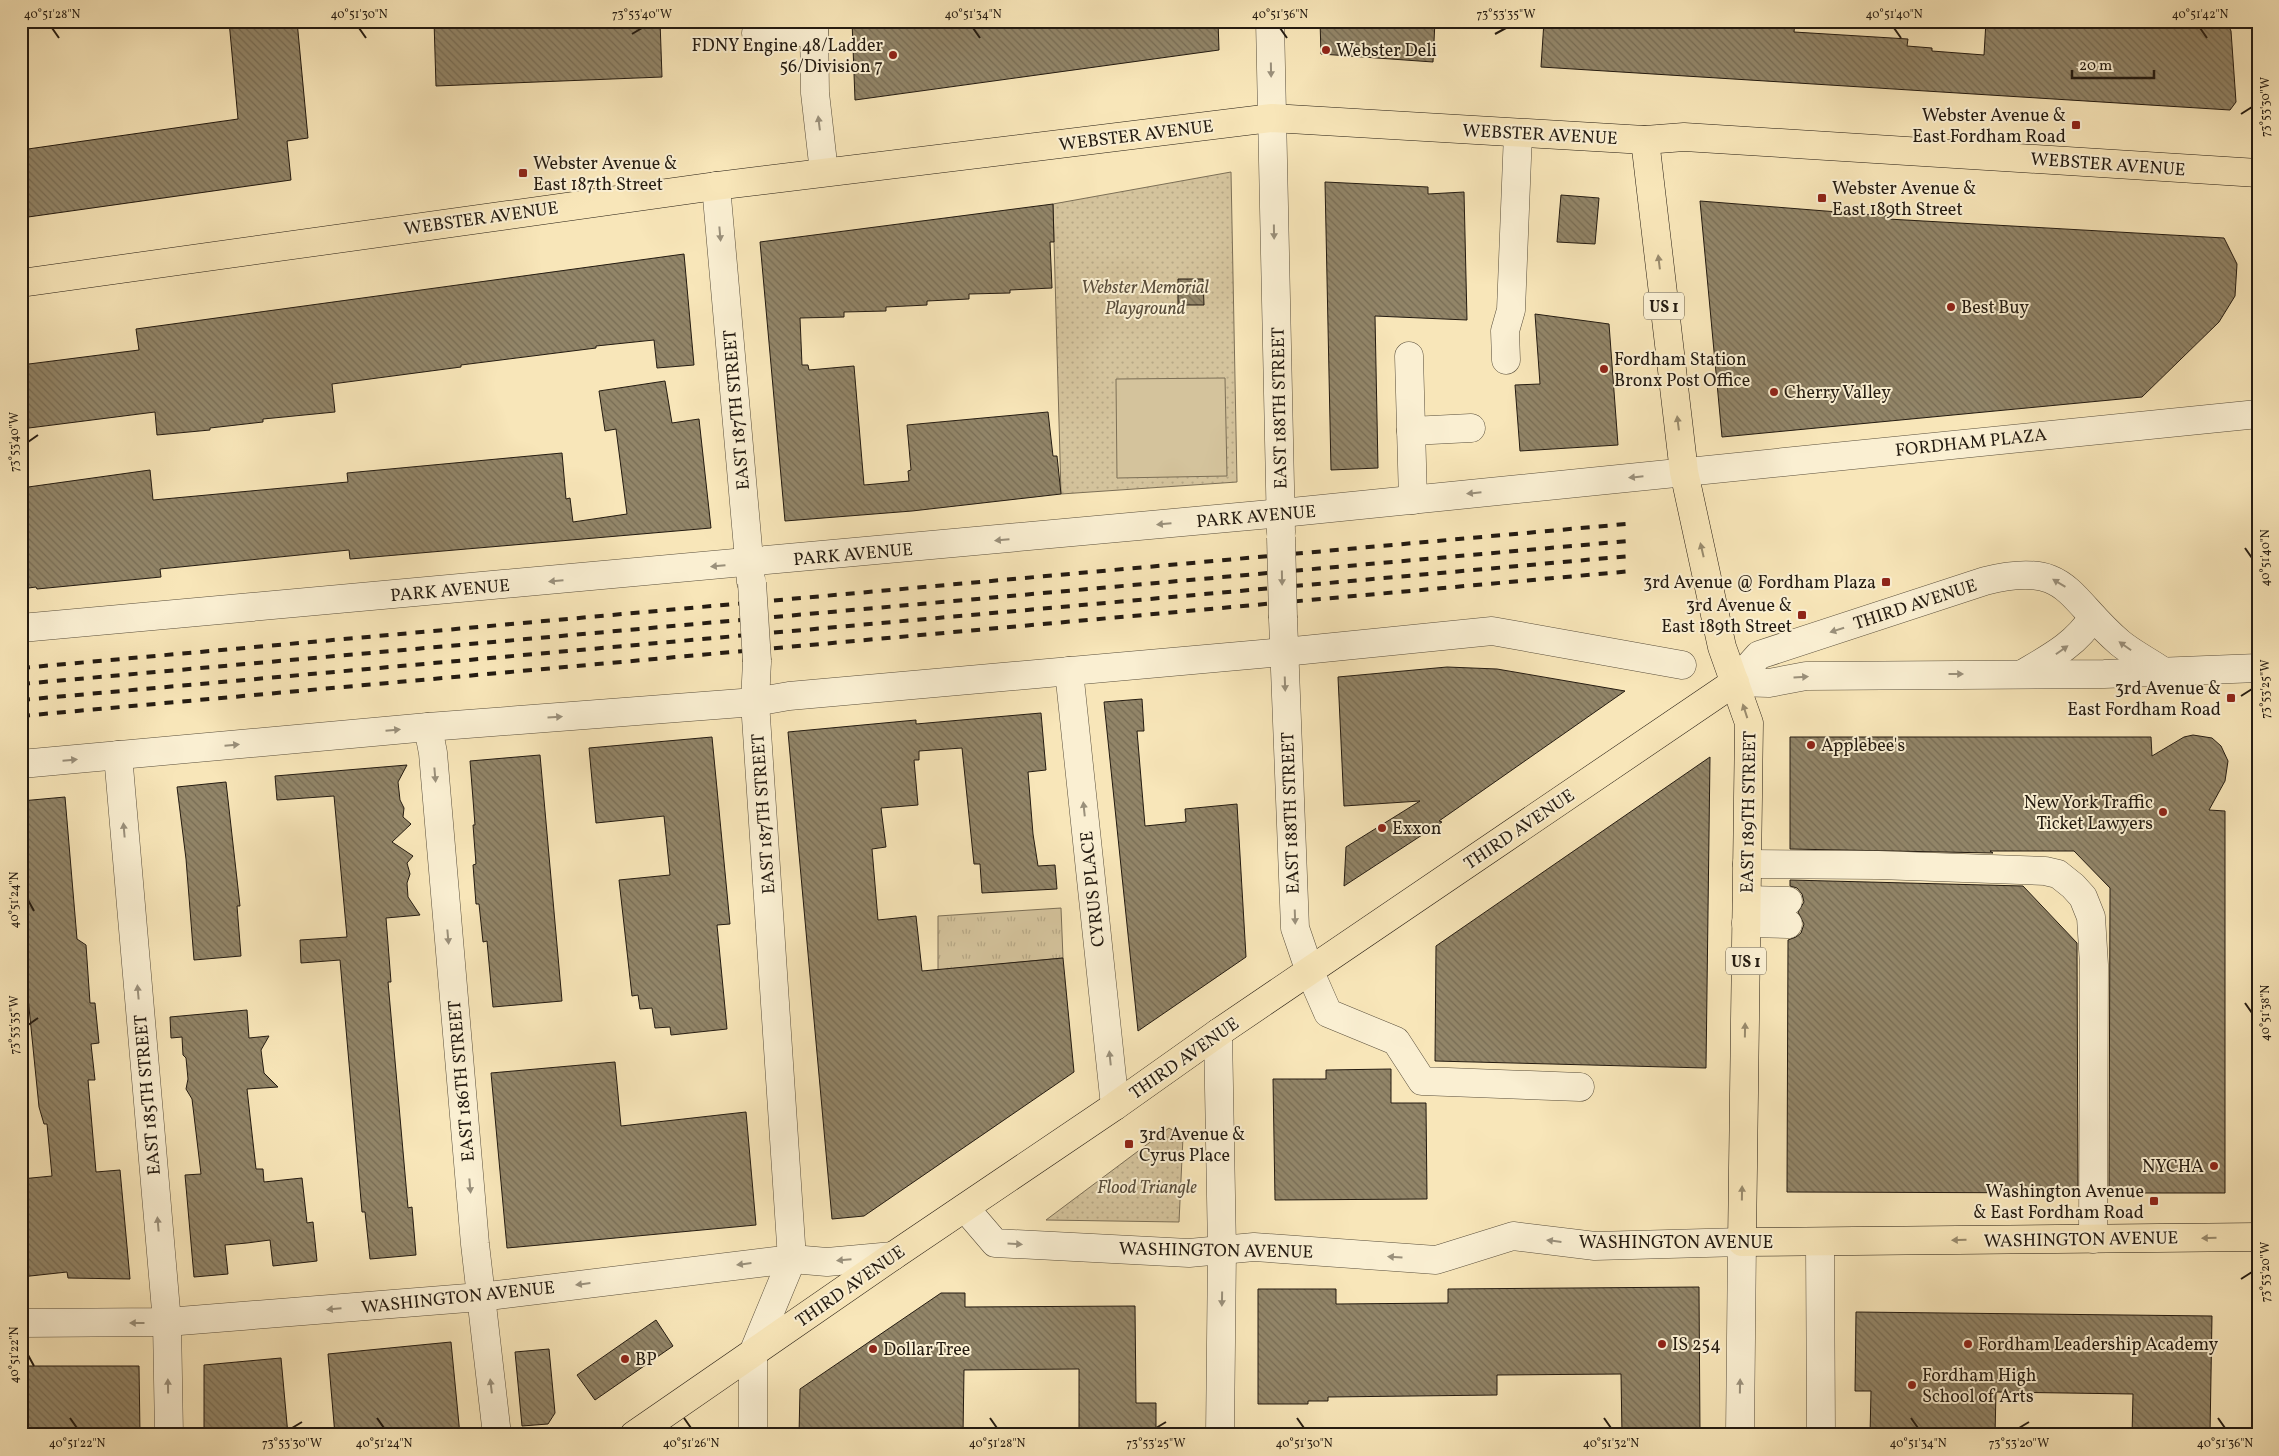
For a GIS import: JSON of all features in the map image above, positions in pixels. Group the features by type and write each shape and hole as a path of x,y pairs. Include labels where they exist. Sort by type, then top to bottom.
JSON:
{"main road":[{"name":"WEBSTER AVENUE","path":"21,283 716,186 1272,118 1645,140 1694,138 2258,173"},
{"name":"EAST 189TH STREET","path":"1645,140 1684,472 1722,647 1749,723 1742,1242"},
{"name":"THIRD AVENUE","path":"634,1435 893,1256 1116,1106 1218,1033 1736,682"},
{"name":"WASHINGTON AVENUE","path":"1742,1242 2258,1237"}],"street":[{"name":"EAST 188TH STREET","path":"1270,21 1283,618 1295,928 1310,972 1328,1013 1396,1042 1422,1081 1580,1087"},
{"path":"756,33 814,26 814,93 824,172"},
{"path":"1506,360 1505,331 1510,310 1518,133"},
{"name":"EAST 187TH STREET","path":"716,186 751,573 757,661 756,702 792,1259 753,1353 753,1435"},
{"path":"1410,356 1413,500"},
{"name":"FORDHAM PLAZA","path":"1684,472 2258,414"},
{"path":"1412,431 1471,428"},
{"name":"PARK AVENUE","path":"21,628 751,573 1281,525 1413,500 1684,472"},
{"name":"THIRD AVENUE","path":"1736,682 1759,656 2005,576 2038,575 2062,584 2121,643 2161,670"},
{"path":"2023,674 2074,642 2084,632 2093,617"},
{"path":"21,764 428,726 756,702 789,696 1284,652 1492,631 1682,665"},
{"path":"1736,682 1769,683 1806,676 2104,674 2161,670 2258,668"},
{"name":"CYRUS PLACE","path":"1069,671 1116,1106"},
{"name":"EAST 186TH STREET","path":"428,726 433,753 480,1297 497,1435"},
{"name":"EAST 185TH STREET","path":"118,756 167,1322 169,1435"},
{"path":"1747,864 1878,865 2045,871 2058,874 2073,886 2083,897 2092,917 2094,965 2092,1239"},
{"path":"1746,911 1788,912"},
{"path":"1218,1033 1222,1250 1220,1435"},
{"name":"WASHINGTON AVENUE","path":"965,1208 995,1243 1189,1253 1254,1247 1436,1260 1513,1236 1595,1246 1742,1242"},
{"name":"EAST 189TH STREET","path":"1740,1435 1742,1242"},
{"path":"1820,1242 1821,1435"},
{"name":"WASHINGTON AVENUE","path":"21,1323 167,1322 480,1297 792,1259 826,1262 893,1256"}],"green space":[{"name":"Webster Memorial Playground","path":"1231,172 1237,482 1061,494 1053,204"},
{"path":"1225,378 1227,476 1117,478 1116,379"},
{"path":"1061,908 1063,958 938,970 938,916"},
{"name":"Flood Triangle","path":"1169,1128 1183,1137 1179,1222 1046,1220"}],"building":[{"path":"229,21 297,21 308,138 287,141 291,180 21,218 21,150 238,119"},
{"path":"434,21 660,21 662,77 436,86"},
{"path":"852,21 1218,21 1219,50 855,100"},
{"path":"1320,21 1435,21 1433,62 1321,54"},
{"path":"1544,21 1795,21 1794,32 1908,39 1907,46 1932,48 1932,51 1984,55 1986,21 2083,27 2083,21 2226,21 2231,31 2236,102 2230,110 1541,67"},
{"path":"1325,182 1428,187 1428,194 1464,192 1467,320 1375,316 1378,468 1331,470"},
{"path":"1561,195 1599,198 1595,244 1557,242"},
{"path":"1700,201 1888,216 1888,219 2224,238 2237,264 2235,296 2219,322 2142,397 1722,437"},
{"path":"1053,204 1054,242 1050,242 1052,288 1010,290 1010,293 969,294 969,299 927,301 927,305 886,307 886,311 844,312 844,317 800,318 802,365 808,365 809,370 854,366 864,485 909,481 908,471 911,470 907,425 1048,412 1053,456 1057,456 1061,494 912,511 785,521 760,242"},
{"path":"684,254 694,365 657,368 654,340 596,346 596,348 332,384 335,412 263,419 263,422 210,428 210,430 157,435 155,412 21,429 21,365 139,350 136,329"},
{"path":"1178,279 1203,279 1204,305 1178,305"},
{"path":"1535,314 1609,324 1618,445 1520,451 1515,385 1540,384"},
{"path":"665,381 672,423 699,419 711,528 350,559 349,550 160,569 161,577 21,589 21,488 150,470 153,500 348,482 347,473 562,453 566,499 570,498 573,522 627,514 616,429 605,431 599,391"},
{"path":"1447,667 1497,669 1625,691 1439,821 1442,822 1344,886 1346,847 1420,801 1344,806 1338,677"},
{"path":"1142,699 1144,731 1137,731 1145,826 1186,822 1185,809 1237,804 1246,957 1138,1031 1104,702"},
{"path":"1041,713 1046,770 1028,772 1033,834 1038,866 1055,865 1057,889 982,893 980,864 974,864 962,748 919,751 919,760 914,760 918,805 881,808 886,847 872,849 878,920 916,916 922,971 1063,958 1074,1072 864,1216 832,1219 788,732 916,720 916,724"},
{"path":"2193,735 2212,738 2221,746 2228,761 2225,781 2209,810 2225,811 2225,1193 2109,1193 2110,888 2074,851 1990,851 1993,853 1790,849 1790,737 2151,737 2152,756 2184,737"},
{"path":"712,737 730,924 717,925 727,1029 671,1035 670,1027 655,1028 652,1008 640,1009 638,995 632,996 619,880 670,875 664,816 596,823 589,748"},
{"path":"540,755 562,1001 493,1007 487,941 483,942 479,904 476,904 473,865 476,864 473,825 475,825 470,761"},
{"path":"1710,757 1706,1068 1435,1061 1436,946"},
{"path":"407,765 398,782 400,800 404,808 403,817 411,824 392,842 413,856 407,863 410,874 407,883 408,897 420,915 386,918 391,982 388,982 408,1208 412,1207 416,1255 370,1259 365,1212 362,1212 340,960 301,963 300,940 347,937 334,796 277,800 275,776"},
{"path":"226,782 240,906 237,906 241,956 194,960 186,859 177,787"},
{"path":"65,797 77,939 86,945 90,1003 95,1003 99,1043 91,1044 95,1080 88,1080 96,1172 120,1170 130,1279 68,1278 67,1272 21,1277 21,1179 52,1176 47,1124 44,1124 39,1107 25,968 21,968 21,938 27,937 21,871 21,801"},
{"path":"1790,880 2023,886 2077,943 2078,1193 1787,1192 1788,940 1801,933 1804,924 1798,912 1804,902 1802,894 1797,888 1790,886"},
{"path":"247,1010 249,1038 269,1036 261,1050 264,1073 278,1087 247,1089 256,1169 263,1169 264,1182 302,1178 307,1223 313,1222 317,1261 273,1266 270,1240 225,1245 228,1274 194,1277 185,1175 201,1174 192,1099 186,1089 188,1079 186,1058 183,1055 182,1037 171,1038 170,1017"},
{"path":"615,1062 621,1126 746,1112 756,1225 507,1248 491,1073"},
{"path":"1391,1069 1391,1103 1426,1103 1427,1199 1275,1200 1273,1079 1326,1079 1326,1070"},
{"path":"1699,1287 1700,1435 1622,1435 1621,1374 1497,1375 1497,1395 1328,1397 1328,1401 1308,1401 1308,1404 1258,1404 1258,1289 1336,1289 1336,1304 1448,1303 1448,1289"},
{"path":"941,1293 965,1293 965,1307 1135,1306 1136,1403 1156,1403 1156,1435 1079,1435 1079,1369 964,1370 963,1435 799,1435 800,1389"},
{"path":"1856,1312 2212,1316 2210,1435 2132,1435 2133,1394 1996,1392 1995,1435 1870,1435 1871,1391 1855,1391"},
{"path":"656,1320 673,1346 595,1400 577,1375"},
{"path":"451,1342 460,1435 335,1435 328,1354"},
{"path":"549,1349 555,1413 548,1424 522,1426 515,1352"},
{"path":"281,1358 288,1435 204,1435 204,1365"},
{"path":"21,1366 139,1366 140,1435 21,1435"}],"railway":[{"path":"21,668 1626,524"},
{"path":"21,684 1628,541"},
{"path":"21,700 1630,556"},
{"path":"21,716 1632,571"}],"place":[{"name":"Webster Deli","path":"1326,50"},
{"name":"FDNY Engine 48/Ladder 56/Division 7","path":"893,55"},
{"name":"Webster Avenue & East Fordham Road","path":"2076,125"},
{"name":"Webster Avenue & East 187th Street","path":"523,173"},
{"name":"Webster Avenue & East 189th Street","path":"1822,198"},
{"name":"Best Buy","path":"1951,307"},
{"name":"Fordham Station Bronx Post Office","path":"1604,369"},
{"name":"Cherry Valley","path":"1774,392"},
{"name":"3rd Avenue @ Fordham Plaza","path":"1886,582"},
{"name":"3rd Avenue & East 189th Street","path":"1802,615"},
{"name":"3rd Avenue & East Fordham Road","path":"2231,698"},
{"name":"Applebee's","path":"1811,745"},
{"name":"New York Traffic Ticket Lawyers","path":"2163,812"},
{"name":"Exxon","path":"1382,828"},
{"name":"3rd Avenue & Cyrus Place","path":"1129,1144"},
{"name":"NYCHA","path":"2214,1166"},
{"name":"Washington Avenue & East Fordham Road","path":"2154,1201"},
{"name":"IS 254","path":"1662,1344"},
{"name":"Fordham Leadership Academy","path":"1968,1344"},
{"name":"Dollar Tree","path":"873,1349"},
{"name":"BP","path":"625,1359"},
{"name":"Fordham High School of Arts","path":"1912,1385"}]}
